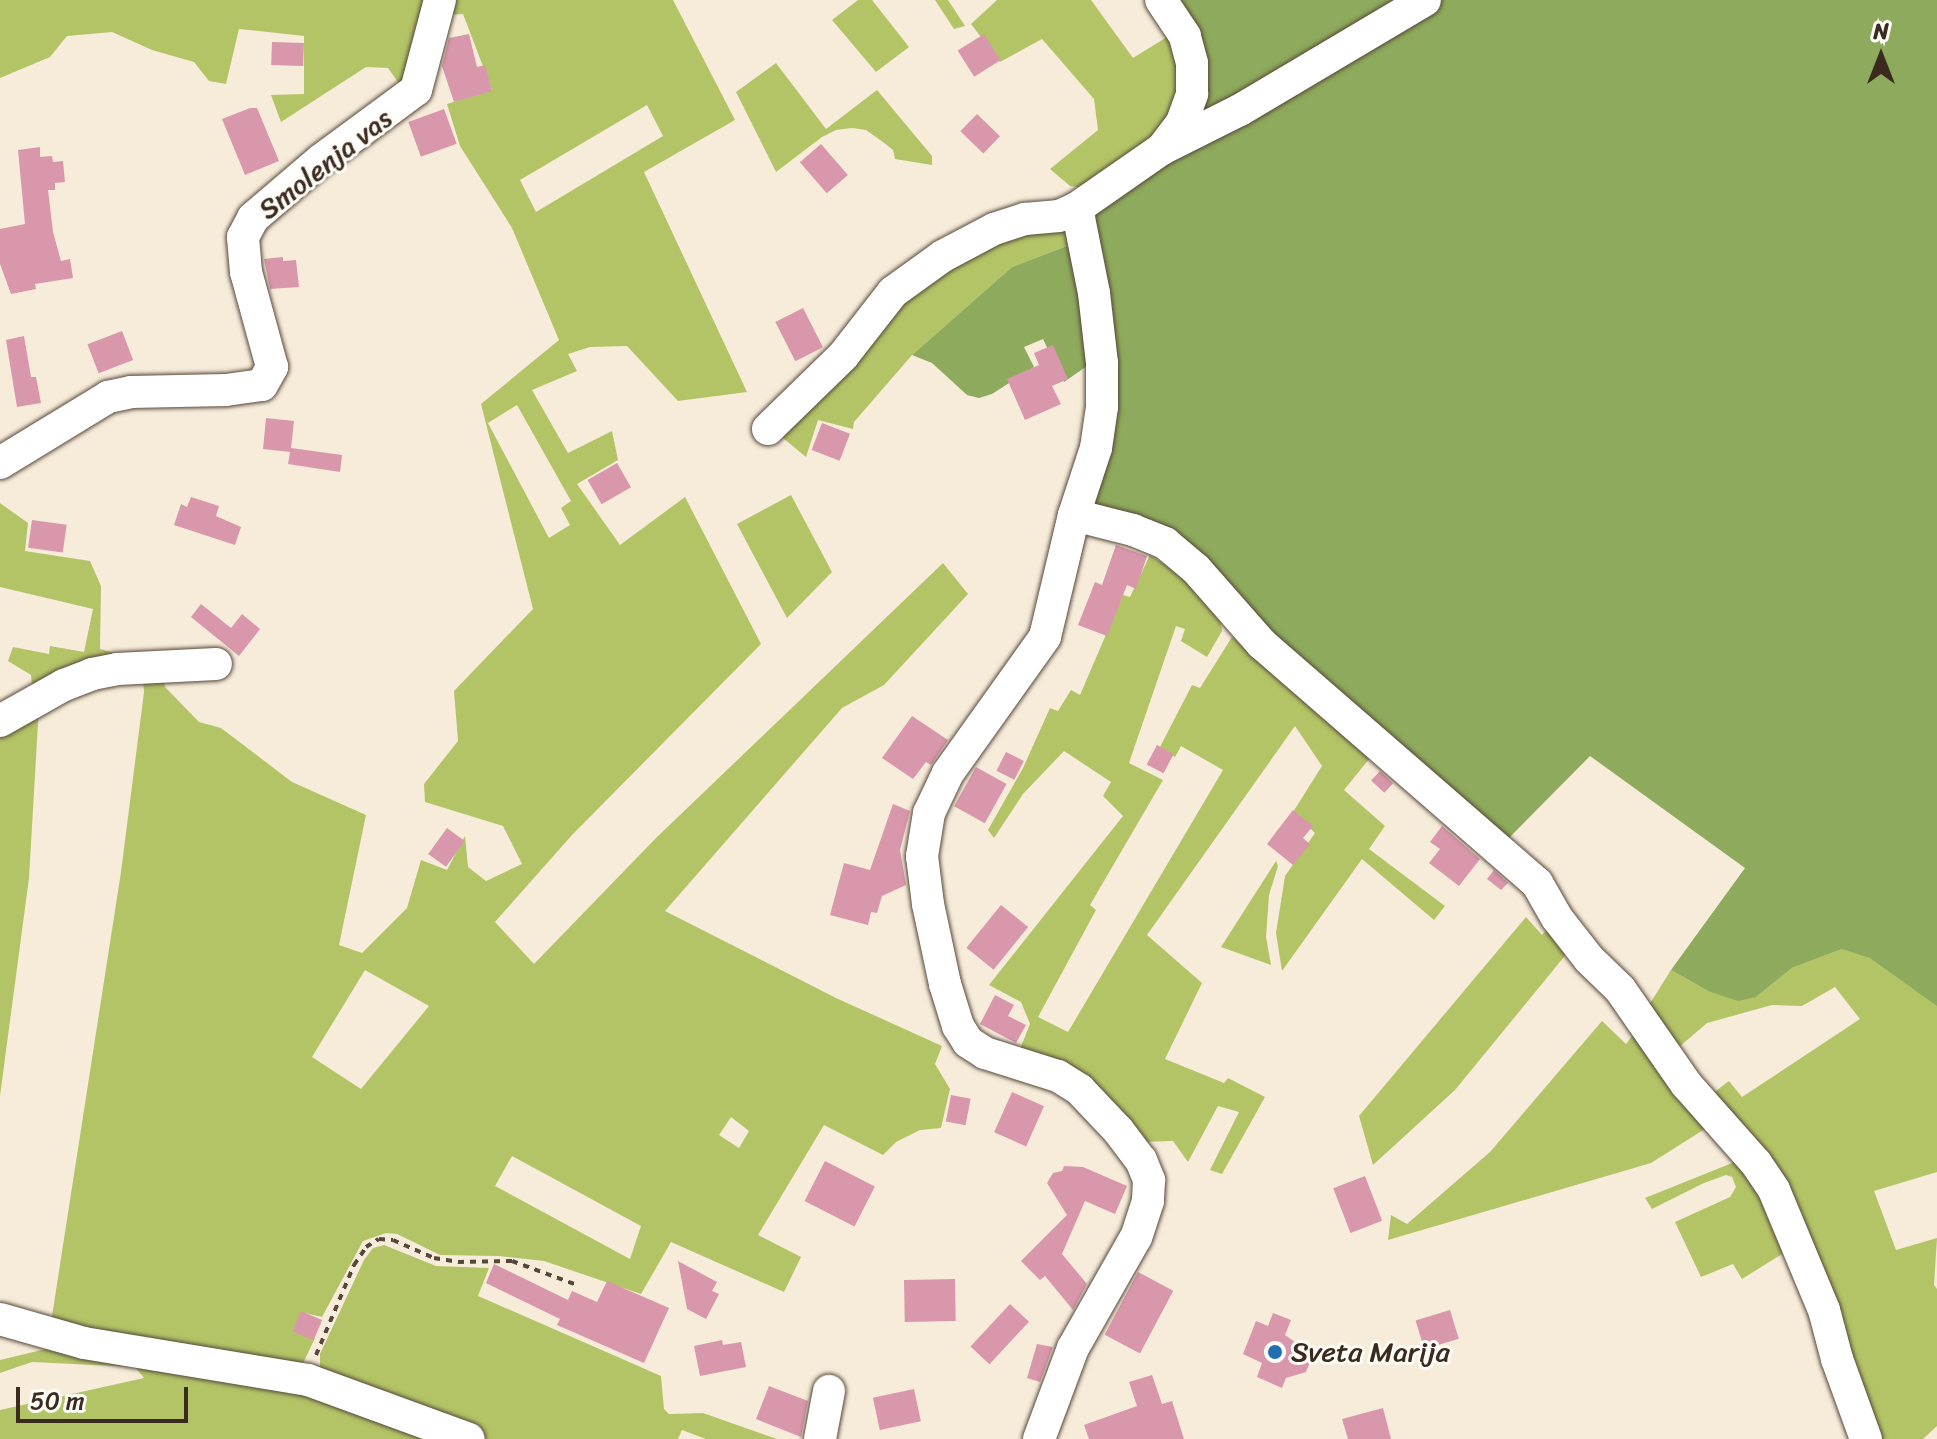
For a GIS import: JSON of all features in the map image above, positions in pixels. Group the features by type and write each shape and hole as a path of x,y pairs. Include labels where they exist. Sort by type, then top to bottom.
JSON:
{"street":[{"name":"Smolenja vas","path":"0,463 108,397 131,392 226,390 262,385 272,367 246,272 243,237 253,218 321,160 416,90 440,0"},
{"path":"1161,0 1185,36 1192,63 1192,94 1182,122 1162,149"},
{"path":"768,429 843,356 893,292 931,265 994,229 1025,219 1059,216 1077,208 1162,149 1253,103 1425,0"},
{"path":"1039,1439 1073,1348 1136,1237 1148,1201 1149,1180 1141,1160 1101,1109 1080,1090 1058,1076 985,1053 968,1042 958,1026 945,984 928,904 922,856 929,813 948,773 1045,637 1074,515 1096,448 1102,407 1099,325 1077,208"},
{"path":"1074,515 1133,530 1165,543 1196,569 1262,644 1537,883 1557,918 1589,959 1620,989 1686,1084 1756,1163 1774,1190 1824,1310 1837,1359 1866,1439"},
{"path":"0,721 64,685 92,674 117,669 216,664"},
{"path":"0,1319 84,1343 308,1380 469,1439"},
{"path":"820,1439 829,1391"}],"path":[{"path":"308,1380 354,1265 366,1247 379,1239 393,1240 434,1258 458,1262 512,1261 577,1285"}],"green space":[{"path":"0,0 428,0 405,92 388,68 366,67 281,122 271,95 304,94 304,36 239,29 226,84 209,81 194,62 152,50 112,32 67,36 50,57 0,78"},
{"path":"448,0 673,0 735,120 644,172 747,392 678,401 627,346 590,347 568,354 577,371 532,390 568,453 612,431 618,460 577,484 620,545 685,497 761,644 572,835 495,922 534,964 656,838 943,563 968,594 884,685 842,708 665,911 836,998 942,1046 935,1064 950,1089 941,1128 920,1130 896,1142 883,1155 824,1125 758,1235 801,1257 784,1292 671,1242 641,1294 544,1261 440,1255 397,1234 386,1233 363,1241 322,1317 305,1313 298,1332 315,1338 299,1372 50,1329 121,872 144,692 142,672 164,671 165,687 199,722 221,728 292,782 366,815 339,945 362,953 407,908 421,860 447,870 465,836 468,867 486,881 522,864 503,826 425,802 424,784 458,741 454,691 533,609 481,404 559,340 512,228 460,146 447,104 492,90 463,14 448,15","holes":["647,105 663,136 536,212 520,180","517,405 571,501 561,508 570,525 549,538 488,423","365,970 429,1006 361,1089 312,1057","731,1117 749,1131 739,1148 719,1135","512,1156 641,1226 630,1259 495,1186"]},
{"path":"858,0 872,0 909,47 876,72 832,20"},
{"path":"935,0 948,0 965,26 954,29"},
{"path":"997,0 1091,0 1133,58 1175,32 1187,58 1172,131 1084,188 1070,186 1050,169 1098,130 1094,99 1042,39 1000,62 971,24"},
{"path":"1172,0 1937,0 1937,1006 1870,958 1842,949 1792,968 1756,997 1738,1001 1708,991 1671,970 1745,868 1590,756 1503,844 1216,587 1091,513 1096,214 1104,199 1189,126"},
{"path":"776,63 826,129 877,90 932,156 932,165 895,159 893,150 883,142 866,130 852,128 836,130 822,137 776,172 736,92"},
{"path":"1059,226 1080,241 1012,267 912,355 854,422 853,429 818,420 806,457 783,438 780,429 908,294 970,248"},
{"path":"1080,241 1094,361 1064,382 1043,339 1024,347 1034,367 992,394 979,398 967,395 932,363 912,355 1012,267"},
{"path":"791,495 832,572 787,618 737,524"},
{"path":"0,503 28,523 25,551 90,561 101,586 100,649 119,654 33,699 31,675 8,661 13,647 49,654 50,646 84,652 93,609 0,587"},
{"path":"1150,555 1199,587 1220,616 1222,631 1207,657 1181,641 1185,629 1176,626 1129,763 1163,780 1090,905 1096,910 1038,1017 1068,1032 1223,770 1181,746 1175,757 1159,749 1192,685 1200,688 1232,637 1378,748 1344,790 1385,826 1369,849 1445,906 1434,920 1362,859 1282,971 1276,933 1285,876 1315,833 1293,812 1322,766 1295,726 1147,935 1202,983 1165,1059 1224,1083 1228,1078 1265,1097 1222,1174 1210,1170 1239,1112 1218,1106 1188,1162 1173,1141 1142,1142 1104,1092 1082,1077 1020,1049 1030,1024 1021,1002 989,985 1123,816 1103,796 1111,782 1064,751 1023,794 994,838 988,830 1023,768 1050,708 1058,711 1071,690 1080,695 1123,595 1130,597"},
{"path":"39,706 29,878 0,1096 0,726"},
{"path":"1276,861 1278,866 1269,895 1266,937 1271,965 1221,947"},
{"path":"1526,917 1542,935 1553,923 1573,946 1455,1090 1373,1165 1359,1116"},
{"path":"1842,949 1862,954 1937,989 1937,1172 1874,1191 1896,1250 1937,1238 1934,1285 1937,1289 1937,1426 1923,1439 1872,1439 1828,1305 1704,1100 1729,1081 1742,1097 1860,1019 1835,987 1802,1006 1772,1005 1707,1023 1672,1053 1644,1013 1671,970 1708,991 1756,997 1792,968"},
{"path":"1602,1021 1626,1044 1641,1025 1708,1127 1651,1163 1388,1240 1391,1215 1407,1224 1490,1152"},
{"path":"1742,1159 1793,1247 1742,1279 1733,1264 1701,1277 1675,1222 1730,1197 1736,1187 1732,1177 1726,1175 1704,1183 1652,1209 1645,1198"},
{"path":"384,1245 436,1266 489,1268 478,1296 661,1376 664,1409 669,1414 703,1413 777,1439 706,1439 682,1430 678,1439 487,1439 331,1381 320,1374 320,1354 364,1260 373,1248"},
{"path":"46,1349 249,1375 452,1439 0,1439 0,1410 144,1378 135,1367 32,1362 0,1373 0,1360"}],"building":[{"path":"469,34 477,67 485,65 492,91 454,102 442,66 449,38"},
{"path":"984,34 1000,60 974,77 958,50"},
{"path":"272,42 304,43 303,66 271,65"},
{"path":"257,108 279,161 245,175 222,119"},
{"path":"444,109 457,144 421,157 408,122"},
{"path":"977,114 1000,136 983,153 960,131"},
{"path":"821,144 848,175 827,193 800,162"},
{"path":"40,147 40,157 52,156 53,162 63,161 65,182 55,183 55,190 48,190 53,232 61,261 70,259 73,278 35,284 36,289 11,294 0,264 0,229 25,224 18,150"},
{"path":"283,257 283,261 296,260 299,287 270,289 264,259"},
{"path":"803,308 823,347 795,361 775,322"},
{"path":"122,331 133,360 99,373 87,344"},
{"path":"24,336 31,377 36,377 41,403 17,407 6,340"},
{"path":"1053,345 1068,379 1052,386 1061,404 1025,420 1007,379 1039,365 1034,353"},
{"path":"266,418 294,421 291,448 342,455 340,472 288,464 290,452 263,449"},
{"path":"822,423 850,434 840,461 812,450"},
{"path":"617,463 631,487 602,504 588,480"},
{"path":"191,497 219,506 216,516 241,527 235,545 174,525 181,504 187,507"},
{"path":"32,520 67,525 63,553 28,548"},
{"path":"1116,545 1147,556 1136,589 1127,585 1107,636 1078,625 1095,582 1102,585"},
{"path":"201,604 231,628 242,614 260,629 239,656 191,617"},
{"path":"912,716 948,740 931,765 926,762 913,779 882,758"},
{"path":"1157,745 1174,754 1163,773 1147,764"},
{"path":"1006,752 1024,761 1014,780 996,771"},
{"path":"976,767 1007,784 985,823 954,806"},
{"path":"1380,771 1393,783 1384,793 1371,781"},
{"path":"893,804 910,811 900,850 906,885 882,896 877,913 871,912 868,925 830,915 844,863 870,870"},
{"path":"1293,810 1313,826 1303,838 1310,844 1293,865 1267,844"},
{"path":"1442,826 1480,859 1459,886 1429,863 1440,849 1430,842"},
{"path":"447,828 465,841 446,867 428,854"},
{"path":"1494,870 1508,883 1501,890 1487,879"},
{"path":"1001,905 1028,927 994,970 966,948"},
{"path":"995,995 1014,1005 1008,1016 1026,1025 1016,1043 980,1024"},
{"path":"1012,1092 1044,1106 1026,1146 994,1132"},
{"path":"951,1095 971,1099 965,1125 946,1122"},
{"path":"825,1161 875,1186 854,1227 805,1201"},
{"path":"1064,1166 1083,1167 1127,1186 1115,1214 1085,1201 1062,1254 1087,1284 1073,1310 1045,1276 1040,1280 1021,1261 1067,1215 1047,1183 1053,1173 1062,1171"},
{"path":"1365,1176 1382,1221 1350,1233 1333,1188"},
{"path":"678,1261 717,1282 712,1291 719,1294 706,1319 687,1309"},
{"path":"494,1264 568,1300 572,1291 597,1302 607,1281 669,1308 644,1363 557,1325 560,1319 486,1283"},
{"path":"1138,1272 1173,1291 1140,1353 1105,1335"},
{"path":"955,1279 956,1321 905,1322 904,1280"},
{"path":"1010,1304 1029,1322 989,1364 970,1346"},
{"path":"1450,1310 1459,1339 1424,1349 1416,1321"},
{"path":"301,1311 322,1320 314,1340 292,1331"},
{"name":"Sveta Marija","path":"1273,1313 1291,1320 1285,1335 1305,1349 1310,1362 1306,1372 1286,1378 1282,1388 1257,1377 1262,1363 1243,1354 1256,1321 1268,1326"},
{"path":"722,1340 723,1345 741,1342 746,1367 700,1376 694,1346"},
{"path":"1037,1344 1053,1347 1040,1382 1027,1378"},
{"path":"1152,1375 1162,1404 1172,1401 1184,1439 1089,1439 1084,1425 1137,1406 1129,1382"},
{"path":"769,1386 808,1401 801,1437 756,1419"},
{"path":"914,1389 921,1421 880,1430 873,1398"},
{"path":"1383,1408 1391,1439 1348,1439 1342,1419"}],"place":[{"name":"Sveta Marija","path":"1275,1352"}]}
